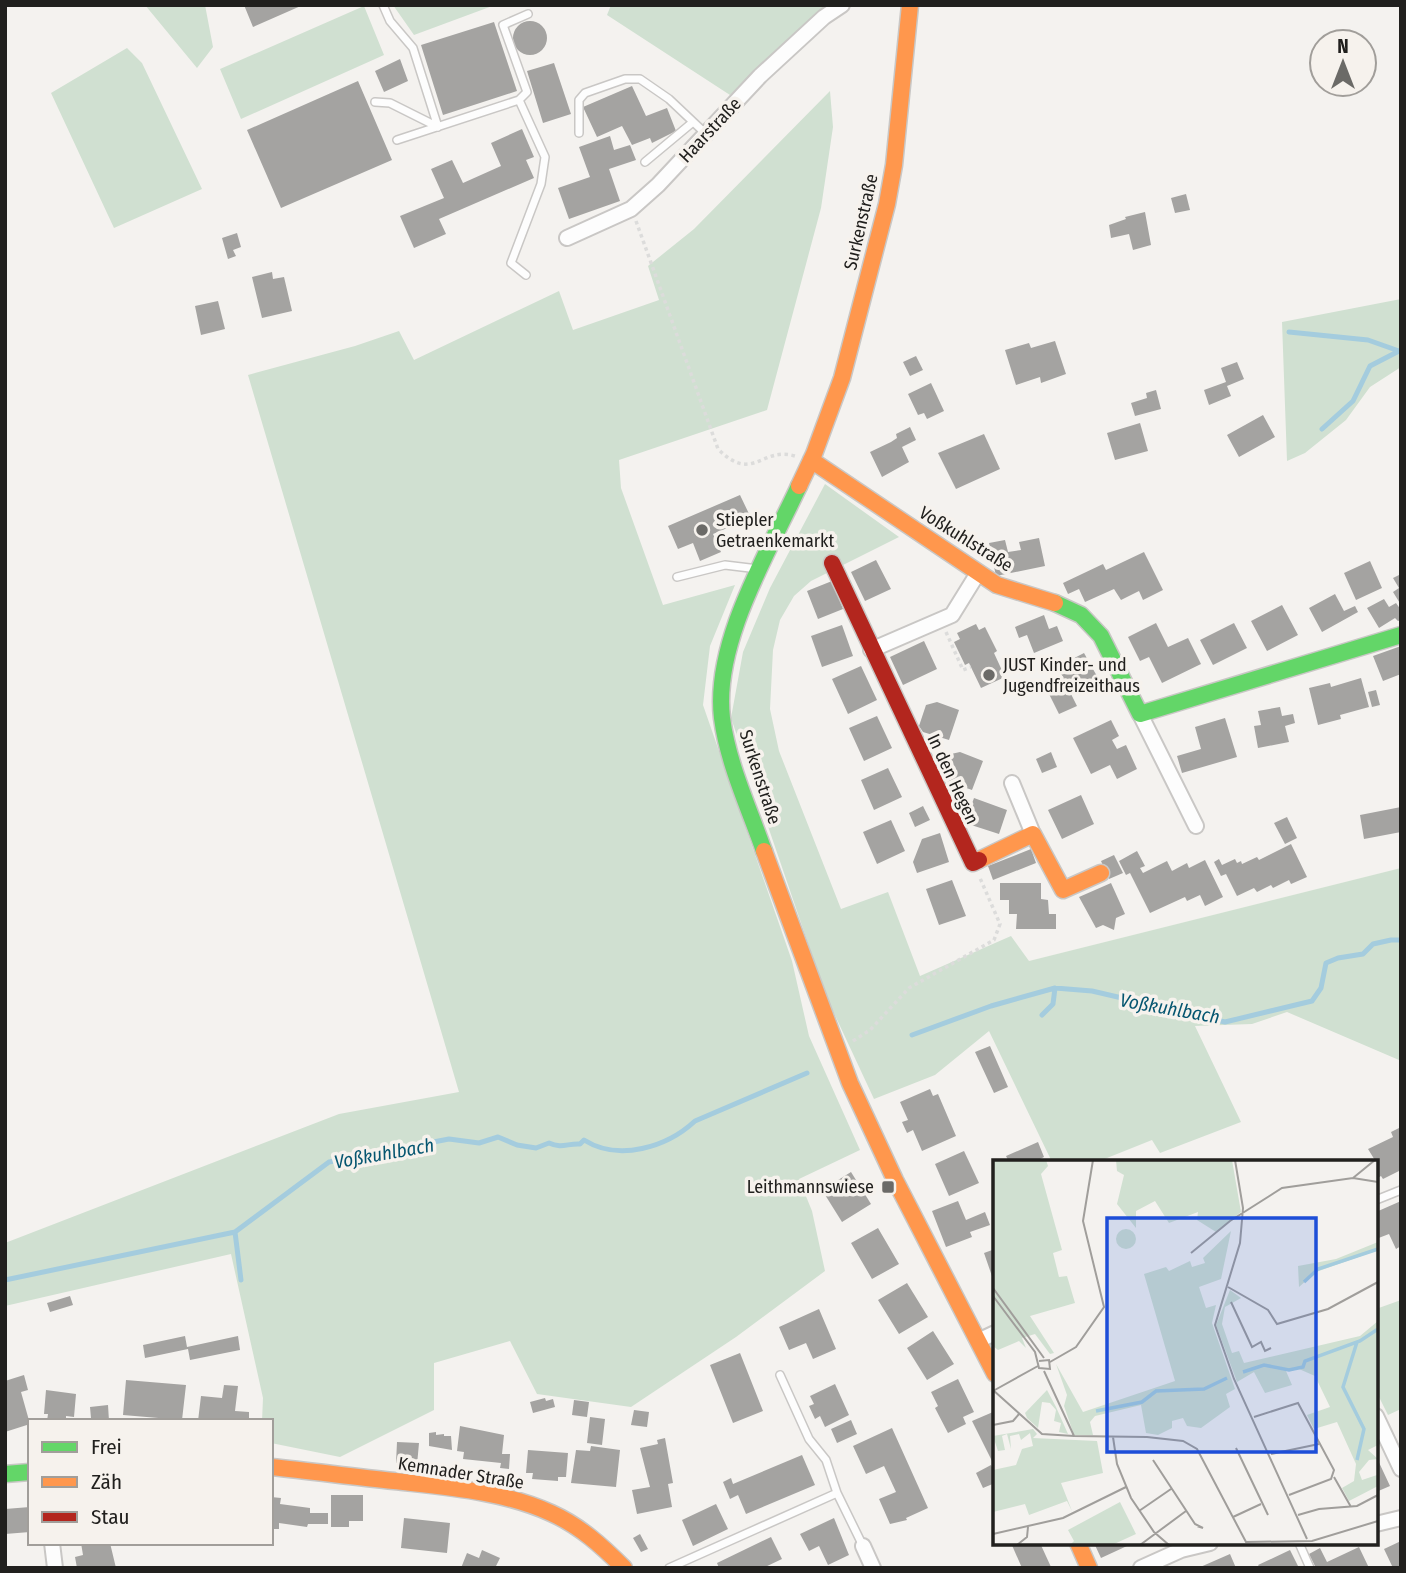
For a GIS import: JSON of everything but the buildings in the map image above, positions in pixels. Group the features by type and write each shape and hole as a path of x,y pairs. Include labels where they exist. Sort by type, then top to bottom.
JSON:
{"street":[{"name":"Haarstraße","path":"567,238 631,209 760,76 842,5"},
{"name":"Surkenstraße","path":"911,5 894,165 887,204 842,378 811,460 727,646 722,680 722,719 733,766 850,1083 895,1180 993,1370"},
{"name":"Voßkuhlstraße","path":"811,460 997,585 1056,603 1081,615 1101,636 1196,826"},
{"name":"In den Hegen","path":"832,563 973,863"},
{"path":"871,650 952,615 978,573"},
{"path":"1140,714 1401,635"},
{"path":"1012,783 1063,890 1101,873"},
{"path":"973,863 1034,834"},
{"path":"978,1341 993,1334"},
{"path":"1378,1420 1401,1469"},
{"name":"Kemnader Straße","path":"273,1467 510,1498 565,1520 607,1550 624,1568"},
{"path":"5,1474 28,1472"},
{"path":"1378,1524 1401,1518"},
{"path":"52,1545 55,1568"},
{"path":"1079,1545 1089,1568"},
{"path":"1140,1568 1181,1550 1202,1545"},
{"path":"863,1546 873,1568"}],"lane":[{"path":"383,5 390,21 413,48 438,127"},
{"path":"397,140 519,100 527,92 503,25 527,14"},
{"path":"579,133 579,100 585,93 625,79 640,79 654,86 706,134"},
{"path":"519,100 545,157 541,184 511,263 526,275"},
{"path":"376,102 390,103 438,127"},
{"path":"646,162 693,122"},
{"path":"677,577 725,565 761,569"},
{"path":"1378,1199 1401,1190"},
{"path":"780,1375 809,1439 826,1460 837,1493 863,1546"},
{"path":"669,1568 837,1493"},
{"path":"1300,1545 1310,1568"}],"path":[{"path":"631,209 718,449 729,460 745,466 785,453 811,460"},
{"path":"941,620 963,670 971,667"},
{"path":"838,1050 870,1030 909,988 994,940 1000,924 999,917 973,863"}],"green space":[{"path":"145,5 205,5 213,47 197,68"},
{"path":"393,5 495,5 414,35"},
{"path":"611,5 827,5 730,95 607,15"},
{"path":"364,6 384,55 241,119 220,69"},
{"path":"127,48 142,63 202,189 114,228 51,93"},
{"path":"830,91 833,127 821,208 767,410 619,460 621,488 663,605 735,585 710,646 703,705 792,961 809,1036 860,1150 799,1179 812,1211 825,1271 736,1337 631,1407 537,1394 510,1341 434,1363 434,1410 340,1457 273,1443 273,1419 262,1419 263,1398 231,1254 5,1306 5,1243 339,1114 459,1092 248,375 399,331 414,360 559,291 573,330 659,300 648,266 694,229"},
{"path":"1401,299 1401,367 1370,387 1346,420 1305,453 1287,461 1282,322"},
{"path":"825,484 899,537 811,581 794,596 780,620 773,650 770,709 779,751 841,909 888,892 920,976 1011,936 1029,961 1401,868 1401,1064 1399,1060 1287,1012 1252,1024 1195,1026 1241,1122 1160,1153 1152,1140 1102,1160 1051,1160 989,1031 935,1075 874,1099 826,996 731,718 743,652 770,588"},
{"path":"1401,1300 1401,1409 1388,1415 1378,1395 1378,1308"}],"waterway":[{"path":"1289,332 1368,340 1399,351"},
{"path":"1322,429 1353,401 1370,366 1401,350"},
{"name":"Voßkuhlbach","path":"912,1035 991,1006 1055,988 1092,991 1225,1022 1312,1001 1321,988 1326,963 1363,954 1373,944 1401,940"},
{"path":"1042,1015 1053,1004 1055,988"},
{"name":"Voßkuhlbach","path":"5,1280 235,1232 329,1162 449,1139 479,1143 498,1137 517,1145 536,1148 549,1143 561,1146 580,1144 584,1140 598,1147 627,1151 671,1138 695,1121 807,1073"},
{"path":"235,1232 241,1280"}],"traffic: fast":[{"path":"764,851 729,752 722,718 721,689 734,629 745,599 799,486"},
{"path":"1055,603 1081,615 1101,636 1140,714 1401,635"},
{"path":"5,1474 28,1472"}],"traffic: slow":[{"path":"799,486 842,378 887,204 894,165 910,5"},
{"path":"811,460 997,585 1055,603"},
{"path":"979,860 1033,834 1063,890 1101,873"},
{"path":"764,851 850,1083 895,1180 993,1370"},
{"path":"273,1467 454,1488 514,1500 551,1513 572,1524 599,1544 624,1568"},
{"path":"1079,1545 1089,1568"}],"traffic: jam":[{"path":"832,563 973,863 979,860"}],"place":[{"name":"Stiepler Getraenkemarkt","path":"702,530"},
{"name":"JUST Kinder- und Jugendfreizeithaus","path":"989,675"},
{"name":"Leithmannswiese","path":"888,1187"}]}
